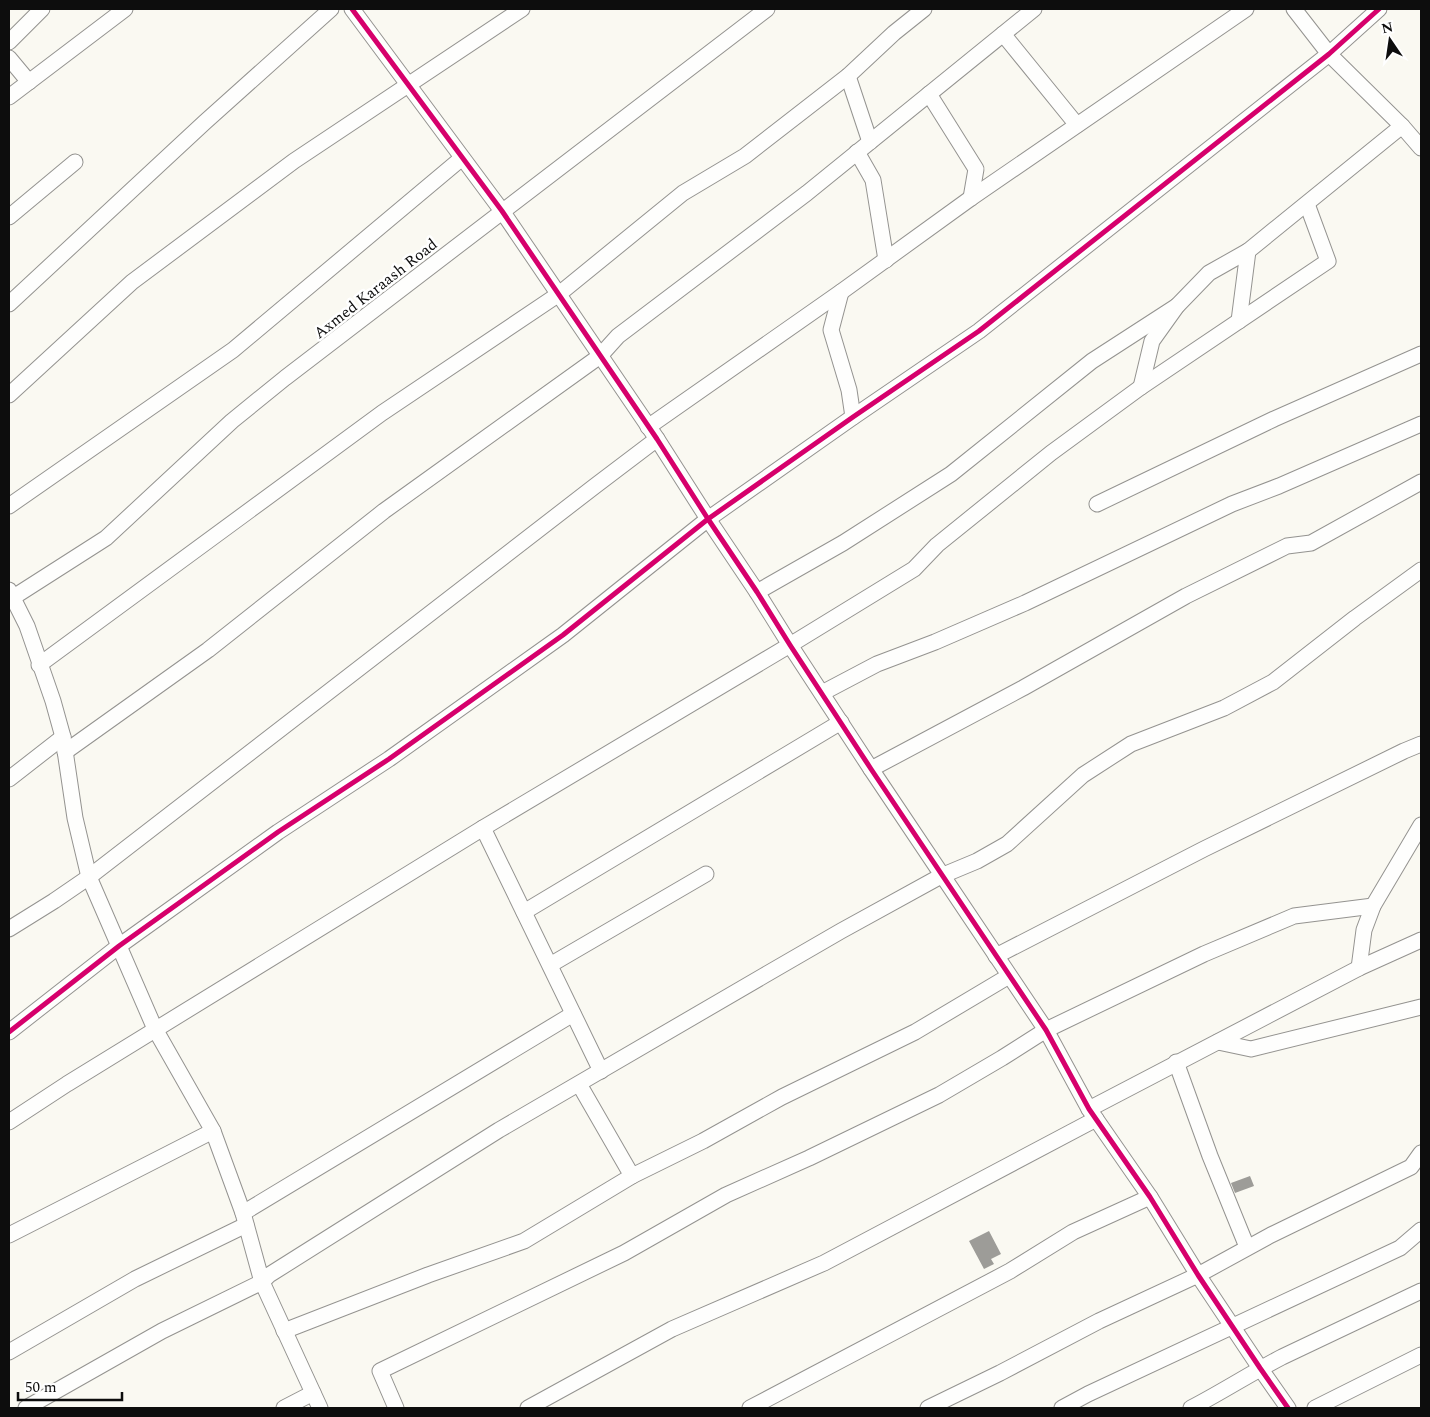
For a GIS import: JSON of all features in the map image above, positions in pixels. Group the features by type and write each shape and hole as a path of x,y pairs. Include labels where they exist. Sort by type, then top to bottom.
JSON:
{"street":[{"path":"9,42 42,9"},
{"path":"9,97 125,9"},
{"path":"9,304 205,122 331,9"},
{"path":"352,9 502,211 657,439 871,769 1046,1030 1092,1114 1150,1197 1232,1327 1288,1408"},
{"path":"9,395 132,282 294,161 522,9"},
{"name":"Axmed Karaash Road","path":"10,595 106,538 232,420 767,9"},
{"path":"40,665 382,413 559,294 683,194 744,156 848,76 894,33 924,9"},
{"path":"9,779 208,650 384,511 600,356 618,336 807,193 1034,9"},
{"path":"648,426 841,292 970,198 1246,9"},
{"path":"1294,9 1329,54 1402,126 1421,148"},
{"path":"9,1032 118,946 278,832 390,759 563,636 708,520 853,417 979,331 1329,54 1378,9"},
{"path":"1003,34 1077,125"},
{"path":"9,58 28,82"},
{"path":"848,76 870,142"},
{"path":"930,94 976,169 970,198"},
{"path":"757,592 843,544 951,474 1092,361 1176,306 1210,273 1248,251 1402,126"},
{"path":"857,152 873,180 886,260"},
{"path":"9,506 233,350 462,158"},
{"path":"9,218 75,162"},
{"path":"9,1122 155,1029 914,569 937,545 1051,453 1141,387 1328,262 1307,204"},
{"path":"1239,321 1248,251"},
{"path":"841,292 831,330 849,390 853,417"},
{"path":"1141,387 1152,341 1176,306"},
{"path":"1097,504 1274,419 1421,354"},
{"path":"822,693 877,664 935,642 1026,603 1232,504 1279,486 1421,424"},
{"path":"9,929 89,877 657,439"},
{"path":"871,769 1023,688 1186,596 1287,546 1311,542 1421,482"},
{"path":"26,1408 162,1331 262,1282 269,1275 483,1141 601,1071 841,931 942,876 977,861 1007,844 1083,775 1131,744 1224,708 1273,682 1355,618 1421,570"},
{"path":"10,595 26,626 52,701 64,745 75,818 89,877 155,1029 213,1131 244,1219 262,1282 320,1408"},
{"path":"524,912 841,722"},
{"path":"996,956 1213,845 1421,744"},
{"path":"1359,968 1364,930 1373,906 1421,825"},
{"path":"484,828 601,1071"},
{"path":"550,965 706,874"},
{"path":"396,1408 380,1370 624,1253 726,1196 939,1095 1046,1030 1204,954 1294,916 1373,906"},
{"path":"528,1408 672,1329 824,1263 1092,1114 1176,1062 1359,968 1421,940"},
{"path":"284,1330 428,1275 524,1241 632,1176 704,1141 782,1098 916,1032 1009,976"},
{"path":"1218,1042 1251,1048 1421,1006"},
{"path":"9,1352 244,1219 573,1014"},
{"path":"1176,1062 1210,1156 1247,1248"},
{"path":"579,1084 632,1176"},
{"path":"9,1235 213,1131"},
{"path":"928,1408 1099,1321 1198,1275 1247,1248 1411,1167 1421,1153"},
{"path":"750,1408 1010,1271 1073,1232 1150,1197"},
{"path":"1062,1408 1322,1283 1400,1248 1421,1230"},
{"path":"1190,1408 1230,1388 1260,1368 1421,1292"},
{"path":"1315,1408 1421,1355"},
{"path":"284,1408 313,1393"}],"building":[{"path":"1250,1176 1254,1186 1235,1193 1231,1183"},
{"path":"989,1231 1001,1254 991,1259 994,1264 984,1269 969,1241"}],"cycle path":[{"path":"352,9 502,211 657,439 871,769 1046,1030 1089,1109 1150,1197 1198,1275 1288,1408"},
{"path":"9,1032 119,946 278,832 389,759 563,635 708,519 979,331 1329,54 1379,9"}]}
